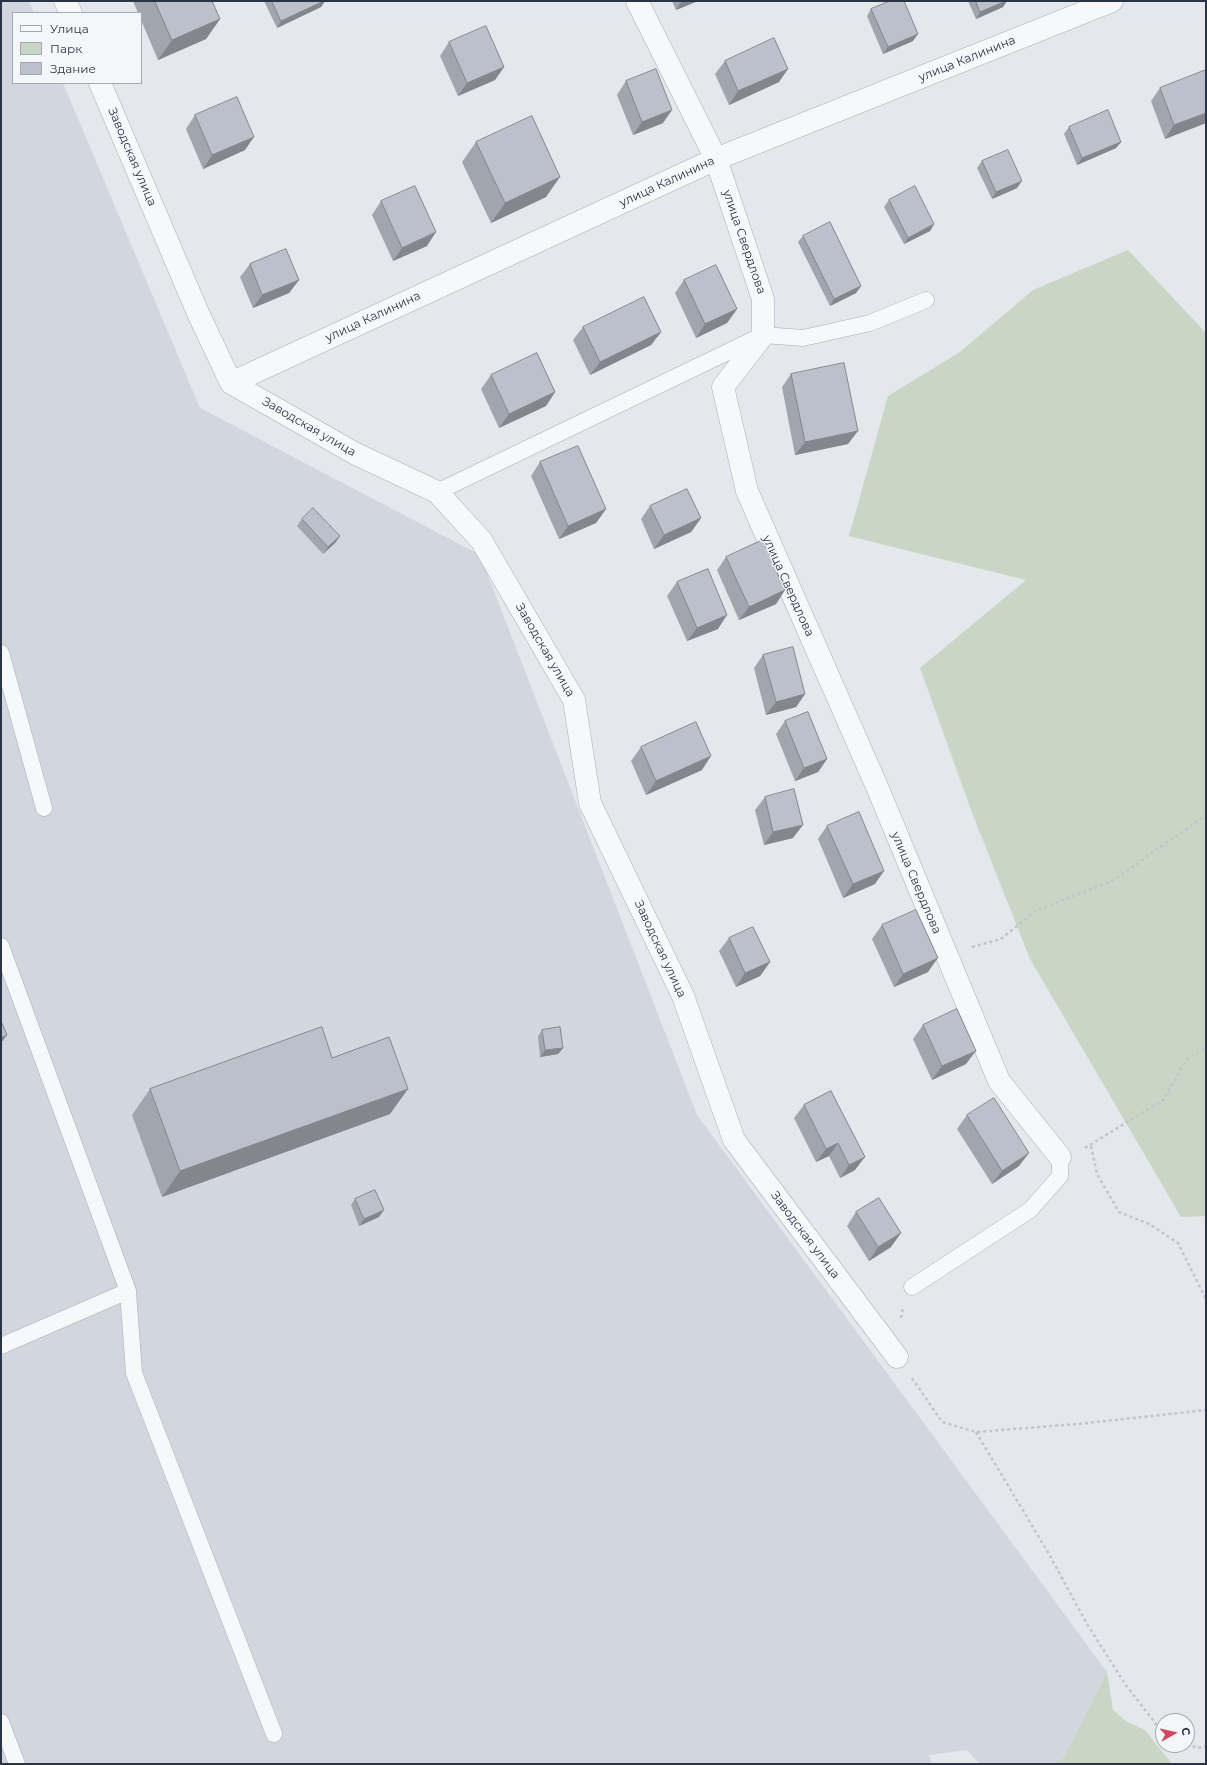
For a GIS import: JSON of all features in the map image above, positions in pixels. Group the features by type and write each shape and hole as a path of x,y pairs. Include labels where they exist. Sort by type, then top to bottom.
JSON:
{"street":[{"path":"65,1 70,12"},
{"name":"улица Свердлова","path":"637,1 716,159 763,298 762,335 723,386 747,491 878,789 999,1081 1060,1157"},
{"name":"улица Калинина","path":"231,383 716,159 1112,1"},
{"name":"Заводская улица","path":"100,84 198,313 231,383 356,454 437,492 481,540 574,700 590,804 683,996 734,1140 897,1357"}],"lane":[{"path":"437,492 762,335 803,338 870,323 926,300"},
{"path":"1,653 44,808"},
{"path":"1,946 128,1291 134,1373 274,1734"},
{"path":"912,1287 1030,1210 1060,1176 1060,1157"},
{"path":"1,1346 128,1291"},
{"path":"1,1722 17,1764"}],"path":[{"path":"946,955 1001,939 1035,911 1114,880 1206,815"},
{"path":"1060,1157 1091,1146 1163,1100 1187,1059 1206,1048"},
{"path":"1091,1146 1097,1174 1119,1212 1149,1224 1178,1243 1206,1299"},
{"path":"897,1357 942,1422 976,1432 1078,1424 1206,1410"},
{"path":"976,1432 1049,1554 1087,1624 1125,1684 1155,1723"},
{"path":"1195,1747 1198,1748 1206,1746"}],"shaded area":[{"path":"1,1 29,1 34,12 12,12 12,84 63,84 200,408 480,555 697,1115 1107,1672 1063,1758 1053,1764 980,1764 967,1750 929,1755 932,1764 1,1764"}],"green space":[{"path":"1128,250 1206,333 1206,1216 1181,1217 1030,959 971,810 920,668 1026,580 849,536 888,396 960,352 1033,290"},
{"path":"1107,1672 1113,1710 1127,1722 1145,1730 1155,1743 1155,1753 1163,1753 1172,1764 1052,1764 1063,1758"}],"building":[{"path":"155,1 212,1 220,19 172,40"},
{"path":"272,1 324,1 281,21"},
{"path":"890,1 904,1 918,34 888,47 871,9"},
{"path":"976,1 1006,1 980,12"},
{"path":"486,26 504,67 467,83 449,42"},
{"path":"774,38 788,69 738,91 725,61"},
{"path":"656,69 672,110 642,122 626,81"},
{"path":"1206,70 1206,113 1174,125 1160,88"},
{"path":"237,97 254,137 212,155 195,115"},
{"path":"1108,110 1121,142 1082,158 1069,127"},
{"path":"532,116 560,177 505,203 476,142"},
{"path":"1008,150 1022,181 996,192 982,161"},
{"path":"415,186 436,232 402,248 381,201"},
{"path":"915,186 934,224 908,238 889,200"},
{"path":"830,222 861,286 834,299 803,236"},
{"path":"286,249 299,280 262,295 250,264"},
{"path":"716,265 737,309 705,324 684,280"},
{"path":"644,297 661,332 600,362 583,327"},
{"path":"537,353 555,392 509,414 491,375"},
{"path":"844,363 858,431 805,442 791,374"},
{"path":"578,446 606,509 568,526 540,462"},
{"path":"687,489 701,518 664,535 650,506"},
{"path":"313,508 340,536 328,547 302,519"},
{"path":"763,540 785,590 749,607 726,557"},
{"path":"708,569 727,615 697,628 677,582"},
{"path":"793,647 805,694 776,702 763,655"},
{"path":"808,712 827,759 804,768 785,721"},
{"path":"696,722 711,756 656,781 641,747"},
{"path":"794,789 803,825 773,832 765,797"},
{"path":"859,812 884,871 853,884 827,826"},
{"path":"916,910 938,958 903,974 882,925"},
{"path":"753,927 770,962 745,973 729,938"},
{"path":"957,1009 976,1051 942,1066 923,1025"},
{"path":"1,1021 7,1035 1,1038"},
{"path":"322,1027 332,1058 389,1037 408,1089 180,1171 150,1089"},
{"path":"560,1027 563,1048 545,1050 542,1030"},
{"path":"831,1091 865,1157 849,1165 838,1143 826,1149 804,1105"},
{"path":"994,1098 1029,1153 1002,1171 967,1115"},
{"path":"375,1190 384,1210 364,1219 355,1199"},
{"path":"879,1198 901,1233 878,1247 856,1212"}]}
